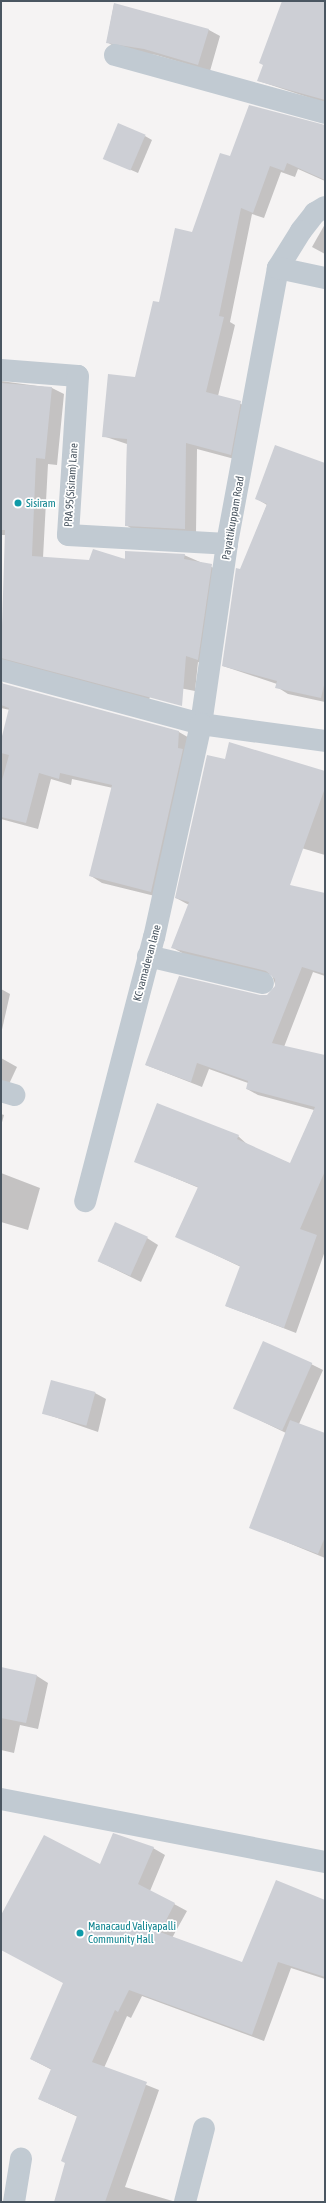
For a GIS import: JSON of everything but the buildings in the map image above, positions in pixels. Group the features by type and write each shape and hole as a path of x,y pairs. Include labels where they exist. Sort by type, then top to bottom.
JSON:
{"street":[{"path":"115,56 325,113"},
{"name":"Payattikuppam Road","path":"201,724 227,544 278,268 301,231 315,213 325,207"},
{"path":"278,268 325,278"},
{"name":"PRA 95(Sisiram) Lane","path":"1,370 78,376 68,535 227,544"},
{"path":"1,670 201,724 325,741"},
{"name":"KC vamadevan lane","path":"85,1201 148,956 201,724"},
{"path":"148,956 263,983"},
{"path":"1,1799 325,1862"},
{"path":"185,2202 204,2128"},
{"path":"14,2202 22,2159"}],"place":[{"name":"Sisiram","path":"18,503"},
{"name":"Manacaud Valiyapalli Community Hall","path":"80,1933"}]}
